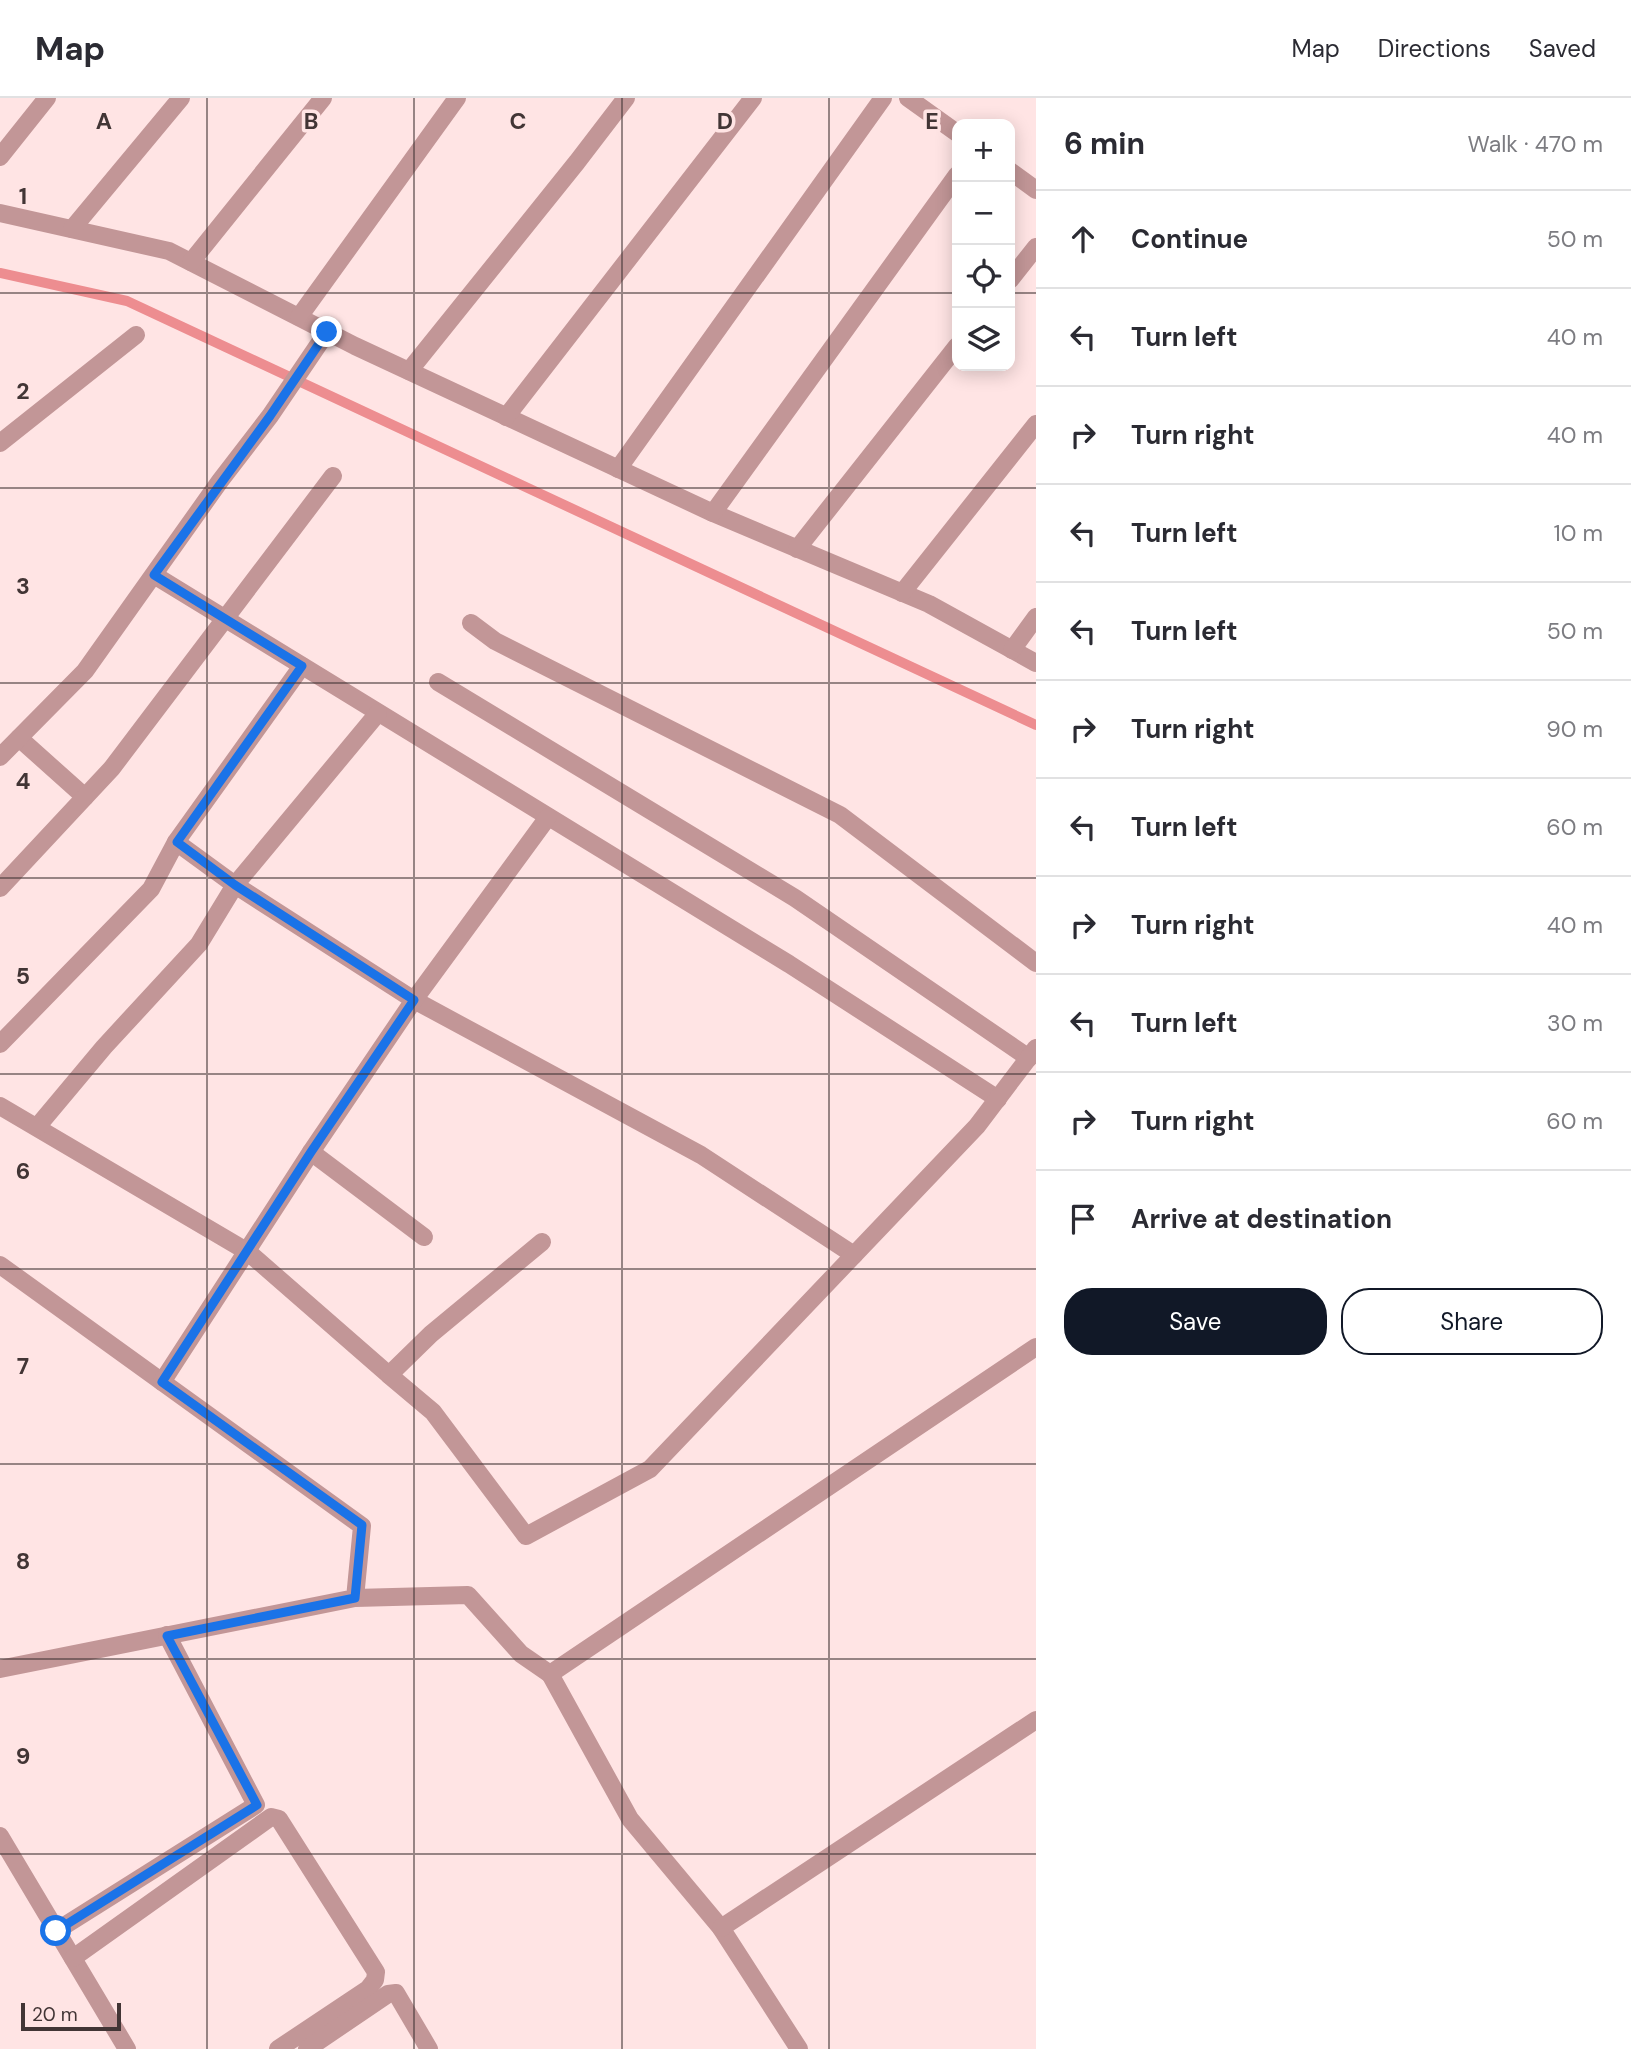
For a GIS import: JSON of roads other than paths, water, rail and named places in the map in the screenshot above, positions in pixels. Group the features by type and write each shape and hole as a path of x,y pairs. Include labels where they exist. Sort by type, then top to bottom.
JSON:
{"street":[{"path":"0,157 47,98"},
{"path":"72,229 181,98"},
{"path":"191,262 324,98"},
{"path":"299,317 457,98"},
{"path":"408,371 577,162 625,98"},
{"path":"506,417 753,98"},
{"path":"618,469 883,98"},
{"path":"908,98 952,129"},
{"path":"1015,175 1036,190"},
{"path":"713,513 952,182"},
{"path":"0,213 169,251 327,332 506,417 713,513 929,604 1036,663"},
{"path":"1015,274 1036,247"},
{"path":"0,757 85,671 270,416 327,332"},
{"path":"0,443 136,335"},
{"path":"797,549 952,352"},
{"path":"902,593 1036,424"},
{"path":"0,888 112,768 333,476"},
{"path":"154,575 789,964 998,1099"},
{"path":"1012,650 1036,617"},
{"path":"471,624 495,640 840,816 1036,964"},
{"path":"0,1044 151,889 177,842 302,666"},
{"path":"0,1106 248,1252 433,1412 526,1536 650,1469 977,1126 1032,1053 795,898 438,682"},
{"path":"37,1127 104,1047 199,944 235,885 378,713"},
{"path":"19,738 85,797"},
{"path":"162,1382 311,1152 414,1000 548,817"},
{"path":"177,842 235,885 414,1000 701,1155 853,1255"},
{"path":"311,1152 424,1237"},
{"path":"389,1375 431,1334 542,1242"},
{"path":"0,1265 362,1525 355,1598"},
{"path":"550,1675 1036,1347"},
{"path":"0,1669 355,1598 468,1595 521,1654 550,1675 630,1819 721,1928 799,2049"},
{"path":"56,1931 257,1805 167,1636"},
{"path":"721,1928 1036,1720"},
{"path":"73,1958 271,1817 279,1819 376,1972 375,1980 368,1989 278,2049"},
{"path":"0,1836 127,2049"},
{"path":"307,2049 388,1994 396,1993 429,2049"}],"waterway":[{"path":"0,273 127,301 1036,725"}]}
